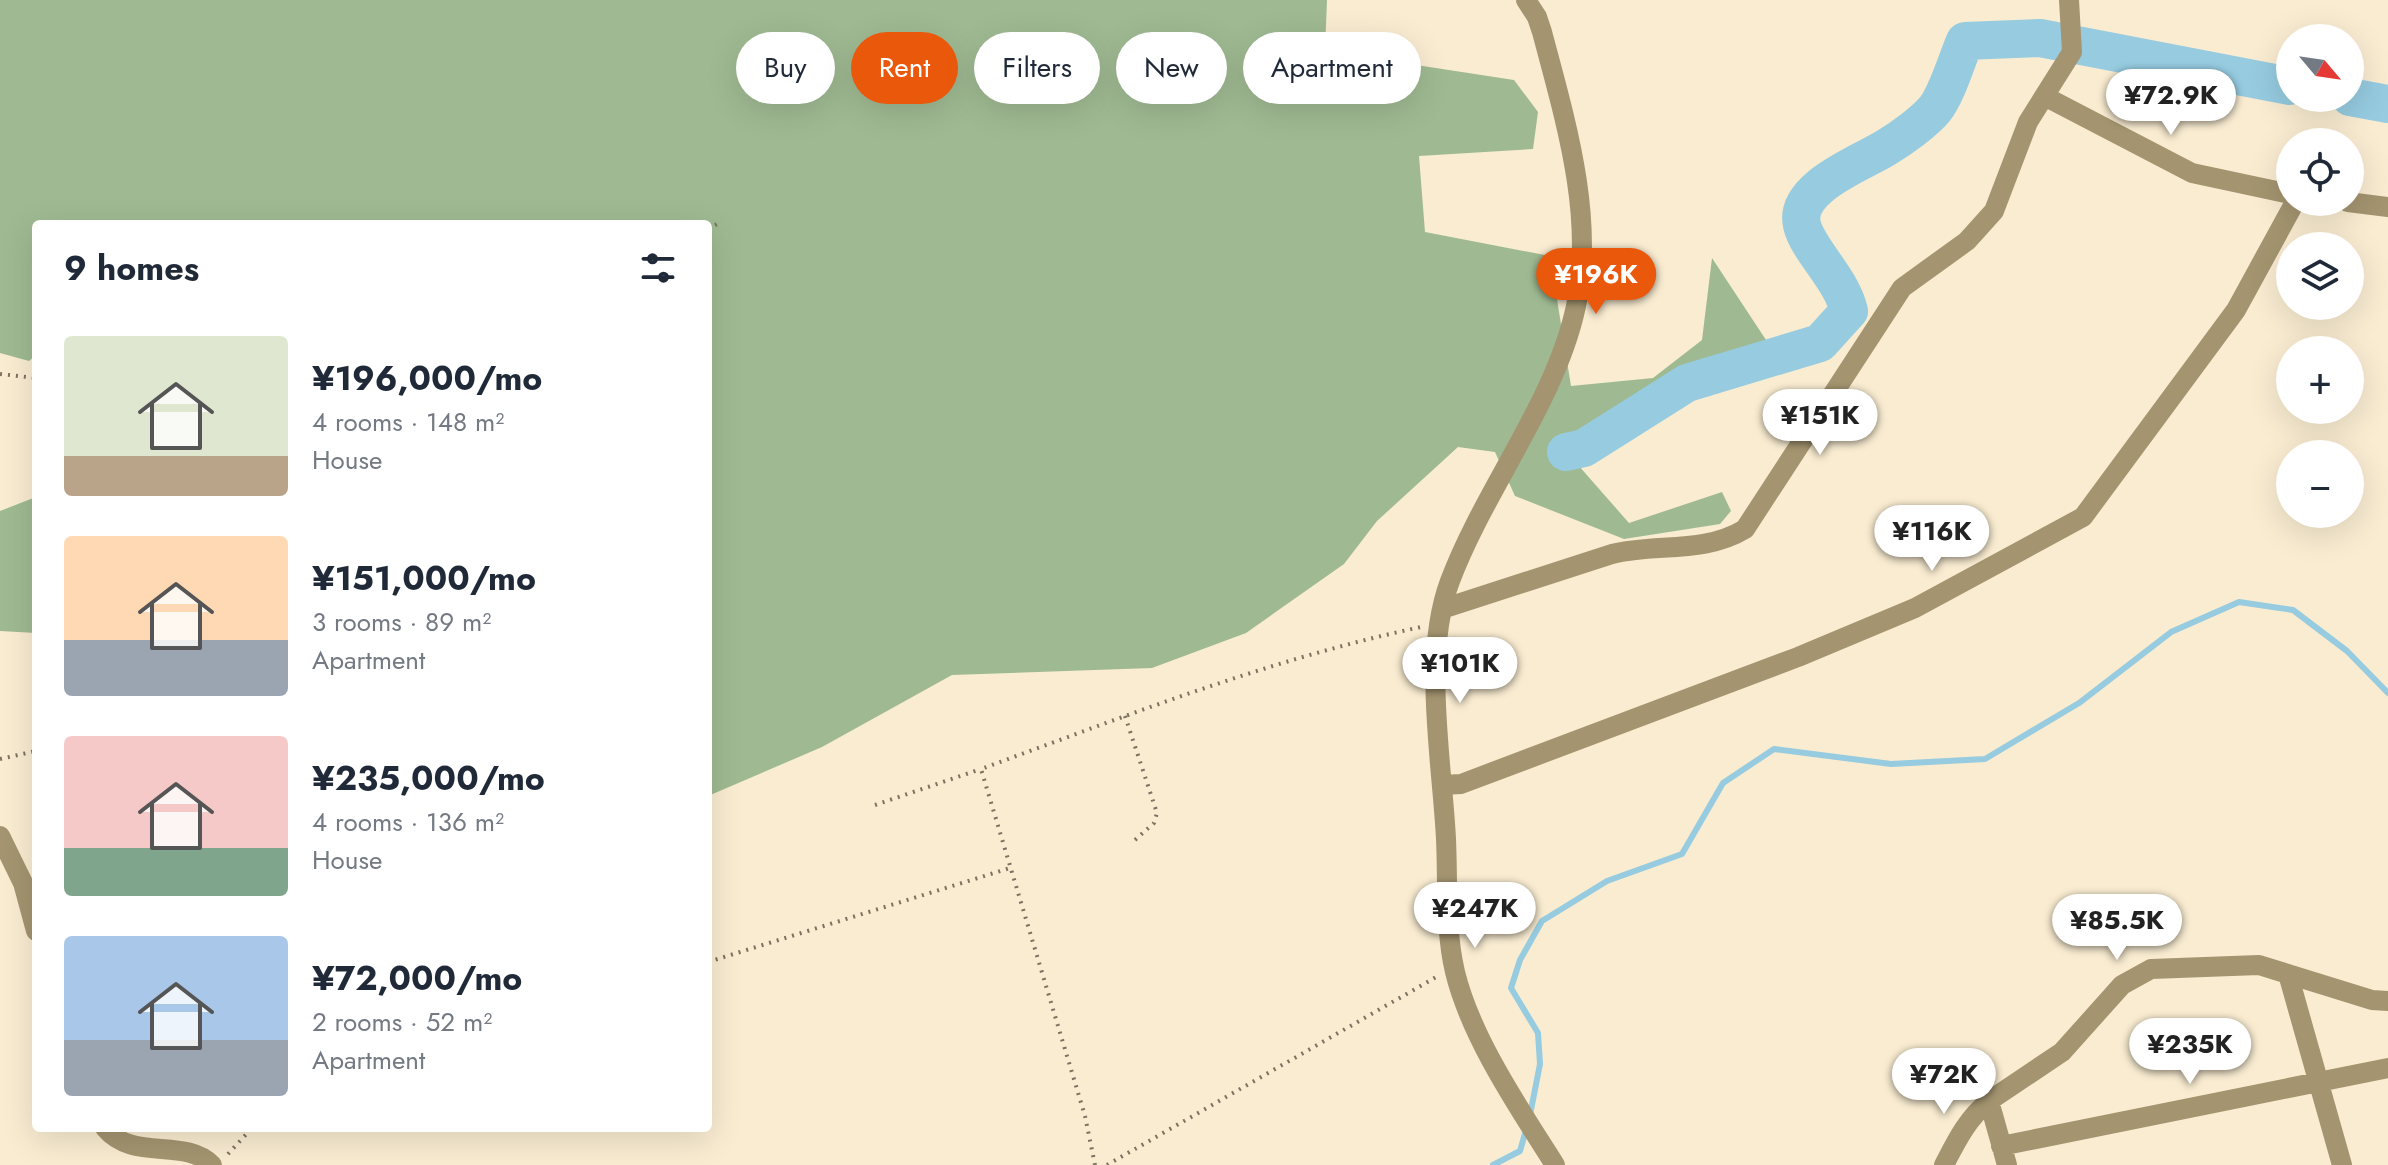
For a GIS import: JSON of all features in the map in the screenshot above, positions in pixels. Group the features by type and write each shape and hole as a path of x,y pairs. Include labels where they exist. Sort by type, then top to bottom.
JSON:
{"street":[{"path":"1526,0 1542,32 1569,134 1582,264 1576,308 1555,368 1450,580 1440,616 1436,676 1455,971 1476,1025 1520,1111 1555,1165"},
{"path":"1440,616 1612,554 1638,548 1711,545 1745,529 1902,288 1967,241 1994,211 2028,122 2072,52 2069,0"},
{"path":"2046,97 2192,173 2276,191"},
{"path":"2364,204 2388,207"},
{"path":"1443,785 1461,784 1798,657 1915,608 2083,517 2236,310 2287,216"},
{"path":"0,836 23,883 32,916"},
{"path":"1944,1165 1973,1113 2062,1052 2122,985 2151,969 2259,965 2372,1000 2388,1001"},
{"path":"2288,974 2342,1165"},
{"path":"1989,1101 2004,1156 2388,1068"},
{"path":"110,1132 124,1142 142,1148 192,1153 219,1160"}],"path":[{"path":"712,227 719,223"},
{"path":"0,374 32,378"},
{"path":"875,805 1125,716 1345,643 1440,616"},
{"path":"1125,716 1157,813 1154,823 1135,840"},
{"path":"0,759 32,752"},
{"path":"981,769 1085,1116 1095,1165"},
{"path":"712,961 1010,868"},
{"path":"1107,1165 1440,974 1455,971"},
{"path":"219,1160 248,1132"}],"green space":[{"path":"0,0 1327,0 1326,32 1243,32 1243,104 1421,104 1421,66 1514,80 1538,112 1533,149 1419,156 1425,232 1550,256 1571,386 1653,378 1702,340 1712,258 1770,346 1681,375 1557,441 1629,523 1722,492 1731,511 1720,524 1624,539 1515,496 1495,452 1458,447 1377,521 1344,564 1246,633 1152,668 952,675 822,747 712,794 712,220 32,220 32,358 29,361 0,353"},
{"path":"32,499 32,633 0,631 0,511"}],"waterway":[{"path":"1566,452 1584,448 1687,383 1820,343 1849,311 1839,287 1805,235 1802,211 1818,188 1893,143 1935,109 1944,95 1965,41 2040,38 2276,83"},
{"path":"2364,100 2388,104"},
{"path":"1530,1115 1540,1064 1538,1033 1511,988 1520,960 1542,921 1607,881 1682,854 1723,783 1774,749 1891,764 1985,759 2079,703 2171,632 2239,602 2293,610 2347,651 2388,693"},
{"path":"1493,1165 1520,1151 1526,1130"}]}
